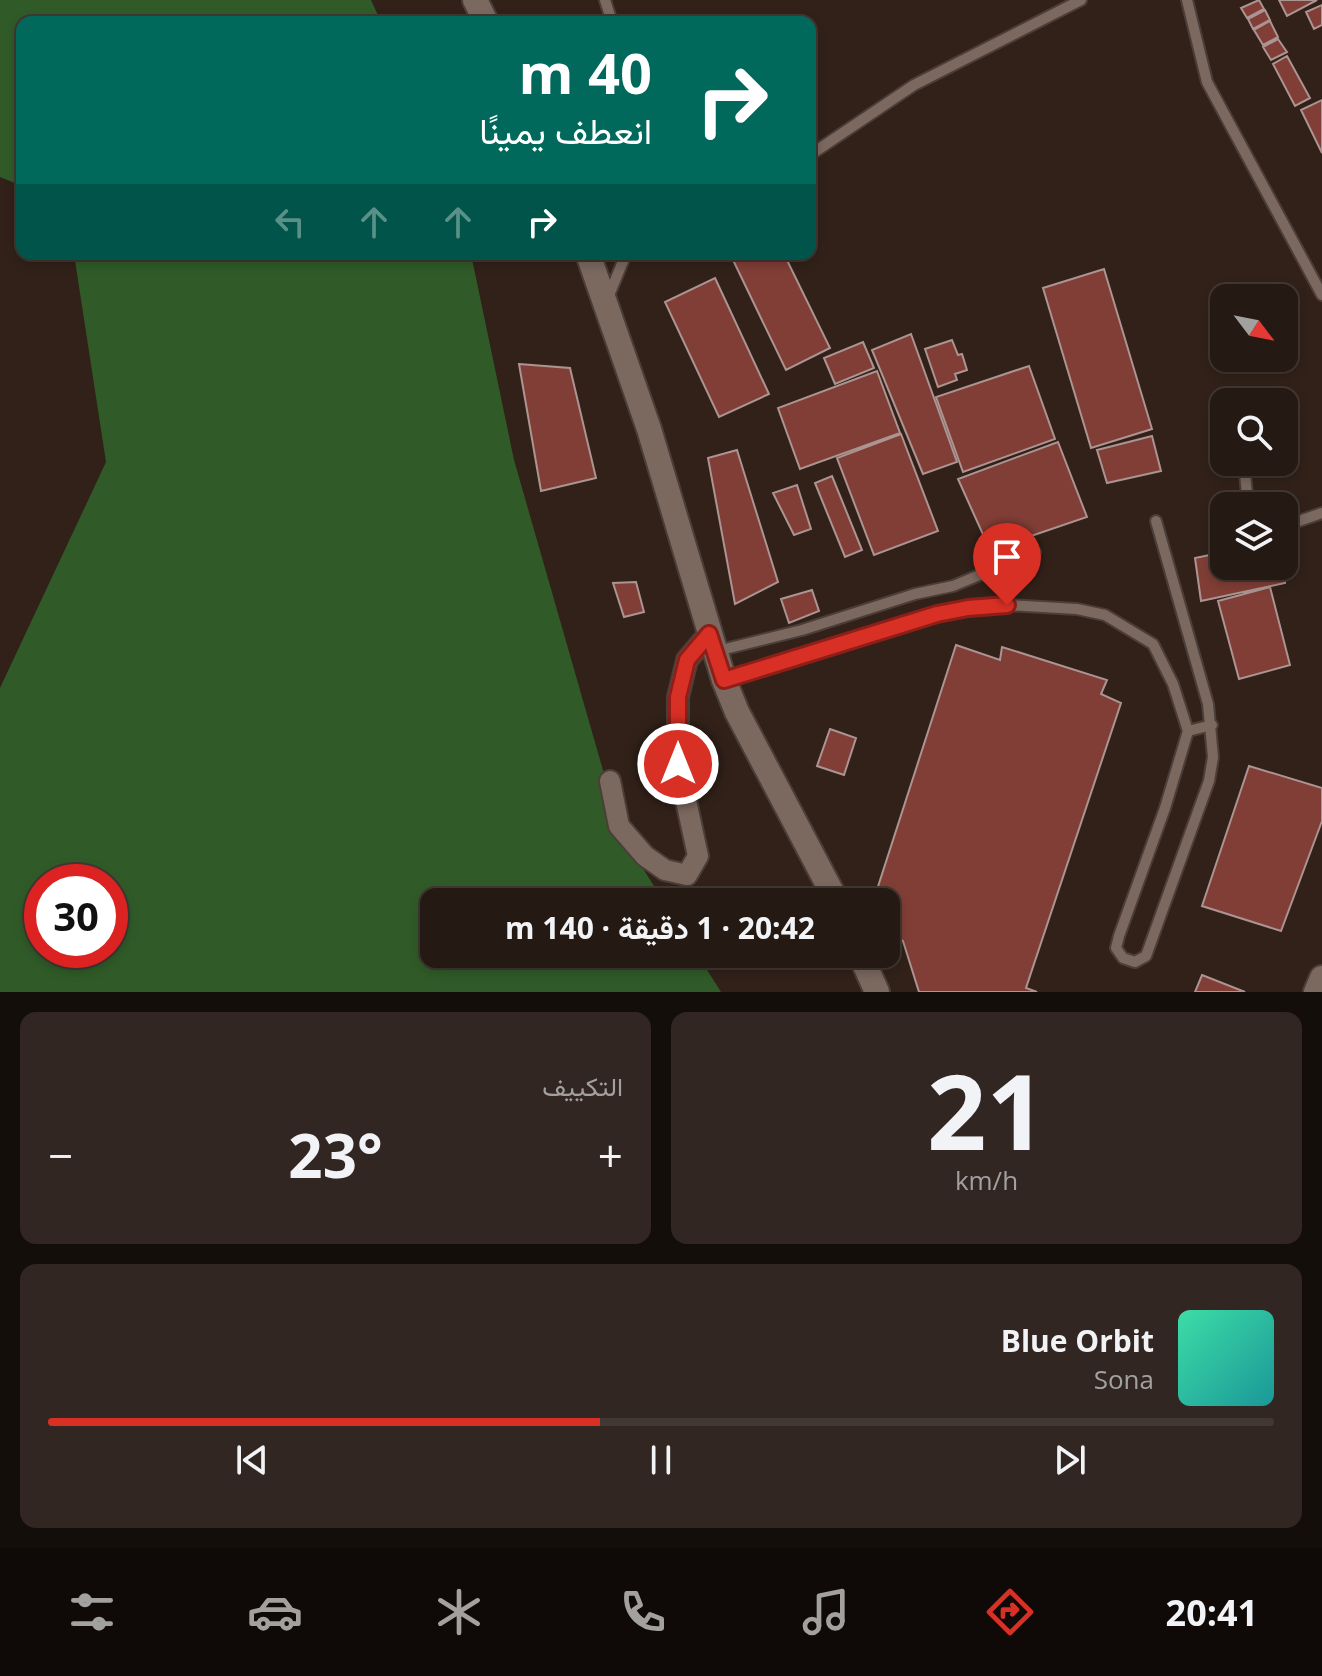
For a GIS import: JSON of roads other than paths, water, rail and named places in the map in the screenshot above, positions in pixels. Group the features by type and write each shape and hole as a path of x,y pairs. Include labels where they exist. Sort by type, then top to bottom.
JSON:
{"main road":[{"path":"590,260 657,456 724,680 737,712 830,888"},
{"path":"866,968 877,992"},
{"path":"1316,992 1322,978"}],"street":[{"path":"610,781 619,826 645,856 665,870 687,875 698,856 678,764 678,697 687,660 712,642"}],"lane":[{"path":"816,151 914,85 1081,0"},
{"path":"1187,0 1207,82 1322,295"},
{"path":"606,301 623,260"},
{"path":"1298,521 1322,513"},
{"path":"724,680 937,614 968,608 1007,605 1077,609 1105,615 1153,644 1173,684 1188,731 1165,808 1116,948 1123,958 1135,962 1146,956 1209,781 1213,757 1212,725 1156,521"},
{"path":"712,642 802,630 915,594 953,586 1035,552"},
{"path":"1188,731 1212,725"}]}
